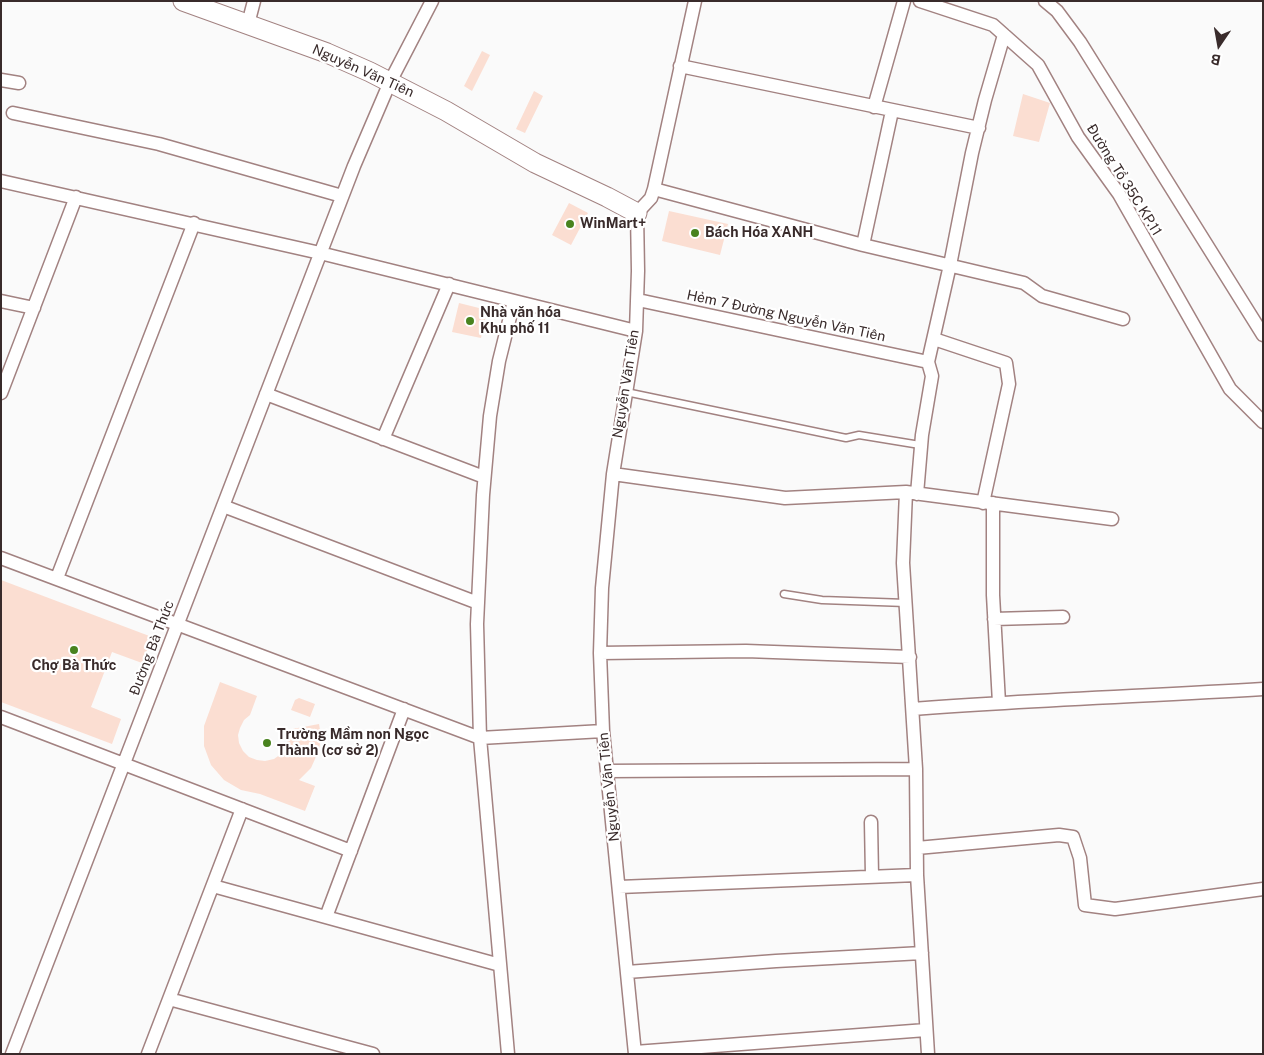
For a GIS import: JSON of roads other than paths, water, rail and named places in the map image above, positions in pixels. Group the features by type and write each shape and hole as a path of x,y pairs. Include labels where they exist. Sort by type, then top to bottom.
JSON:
{"street":[{"name":"Nguyễn Văn Tiên","path":"183,1 327,53 390,82 446,111 535,163 637,213 638,300 636,331 612,474 602,588 600,653 603,731 635,1053"},
{"path":"248,24 254,1"},
{"name":"Đường Bà Thức","path":"12,1054 342,196 390,82 432,1"},
{"path":"637,213 651,198 654,189 695,1"},
{"path":"874,107 904,1"},
{"name":"Đường Tổ 35C KP.11","path":"920,1 993,25 1038,65 1078,137 1119,194 1230,389 1263,422"},
{"path":"1045,1 1057,11 1080,42 1263,336"},
{"path":"928,1054 917,875 916,769 913,710 903,563 911,493 932,376 928,362 950,265 972,153 1004,35"},
{"path":"680,66 979,128"},
{"path":"1,80 19,83"},
{"path":"863,244 892,111"},
{"path":"13,114 159,144 342,196"},
{"path":"1,181 320,253 636,331"},
{"path":"654,189 863,244 1024,283 1042,296 1123,319"},
{"path":"1,393 76,197"},
{"path":"57,578 194,224"},
{"path":"383,439 449,284"},
{"name":"Hẻm 7 Đường Nguyễn Văn Tiên","path":"638,300 928,362"},
{"path":"1,301 34,308"},
{"path":"508,1054 480,738 478,603 484,477 495,378 502,343 514,301"},
{"path":"934,339 1006,363 1008,384 988,503 999,703"},
{"path":"266,394 484,477"},
{"path":"612,474 785,498 911,493 1112,519"},
{"path":"223,506 478,603"},
{"path":"1,558 480,738 603,731"},
{"path":"994,619 1063,617"},
{"path":"600,653 746,651 910,657"},
{"path":"913,710 999,703 1263,690"},
{"path":"326,917 404,709"},
{"path":"2,722 124,764 351,851"},
{"path":"607,771 916,769"},
{"path":"148,1054 242,809"},
{"path":"871,822 872,876"},
{"path":"916,848 1059,835 1073,837 1080,858 1085,905 1115,909 1263,889"},
{"path":"619,887 917,875"},
{"path":"213,886 500,965"},
{"path":"627,972 922,953"},
{"path":"169,999 373,1054"},
{"path":"635,1053 926,1030"}],"lane":[{"path":"626,392 846,438 859,435 920,446"},
{"path":"784,594 822,600 906,603"}],"place":[{"name":"WinMart+","path":"570,224"},
{"name":"Bách Hóa XANH","path":"695,233"},
{"name":"Nhà văn hóa Khu phố 11","path":"470,321"},
{"name":"Chợ Bà Thức","path":"74,650"},
{"name":"Trường Mầm non Ngọc Thành (cơ sở 2)","path":"267,743"}]}
